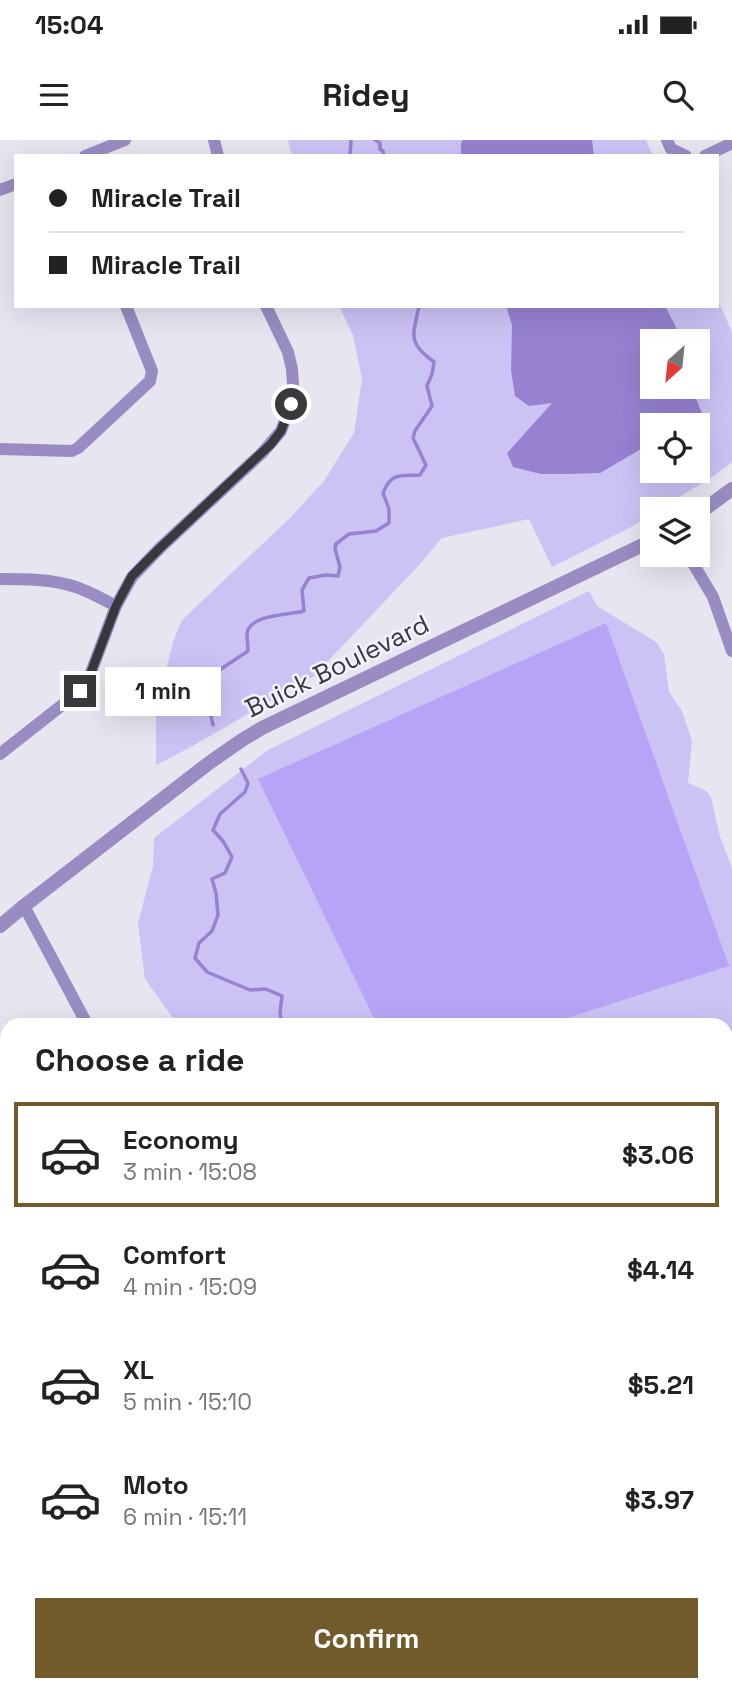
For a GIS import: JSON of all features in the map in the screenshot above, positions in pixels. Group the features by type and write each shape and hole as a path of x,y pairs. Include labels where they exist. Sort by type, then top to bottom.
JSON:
{"street":[{"path":"90,154 125,140"},
{"path":"667,140 671,149 681,154"},
{"path":"709,154 732,143"},
{"path":"0,449 72,451 150,381 152,371 126,308"},
{"path":"0,754 80,691 90,675 127,584 144,564 263,452 281,431 291,404 292,369 288,352 267,308"},
{"path":"710,505 732,489"},
{"name":"Buick Boulevard","path":"0,926 209,763 262,728 640,546"},
{"path":"695,567 713,597 732,651"},
{"path":"0,579 56,582 75,587 116,606"},
{"path":"24,906 84,1018"}],"shaded area":[{"path":"288,140 646,140 652,154 292,154"},
{"path":"463,140 592,140 594,154 461,154"},
{"path":"719,302 732,332 732,462 710,479 710,413 640,413 640,483 703,483 679,497 640,497 640,521 552,567 529,519 442,538 314,676 156,765 156,711 173,642 182,620 290,518 324,481 354,433 362,379 353,335 340,308 719,308"},
{"path":"507,308 666,308 677,329 640,329 640,399 696,399 702,413 640,413 640,450 600,473 541,474 513,467 507,453 552,403 529,406 515,396 511,370 512,325"},
{"path":"589,591 597,606 656,642 664,654 669,692 682,711 692,741 688,783 706,791 711,797 720,837 732,868 732,1018 173,1018 145,979 138,923 153,866 154,838 268,750"},
{"path":"606,623 729,966 567,1018 375,1018 258,779"}],"waterway":[{"path":"350,154 351,140"},
{"path":"375,140 380,143 384,154"},
{"path":"213,725 207,698 218,689 215,673 248,651 247,633 250,627 255,622 271,616 304,611 302,590 309,578 338,576 340,567 336,544 349,534 376,531 389,523 389,509 383,493 389,481 397,476 420,475 426,465 413,438 432,406 427,386 434,362 419,349 414,338 419,308"},
{"path":"241,769 248,783 245,792 220,814 213,830 232,857 225,873 212,879 218,915 212,931 199,943 195,958 207,972 250,990 266,989 282,996 281,1018"}],"route":[{"path":"80,691 86,684 116,606 132,576 271,444 281,431 291,404"}]}
